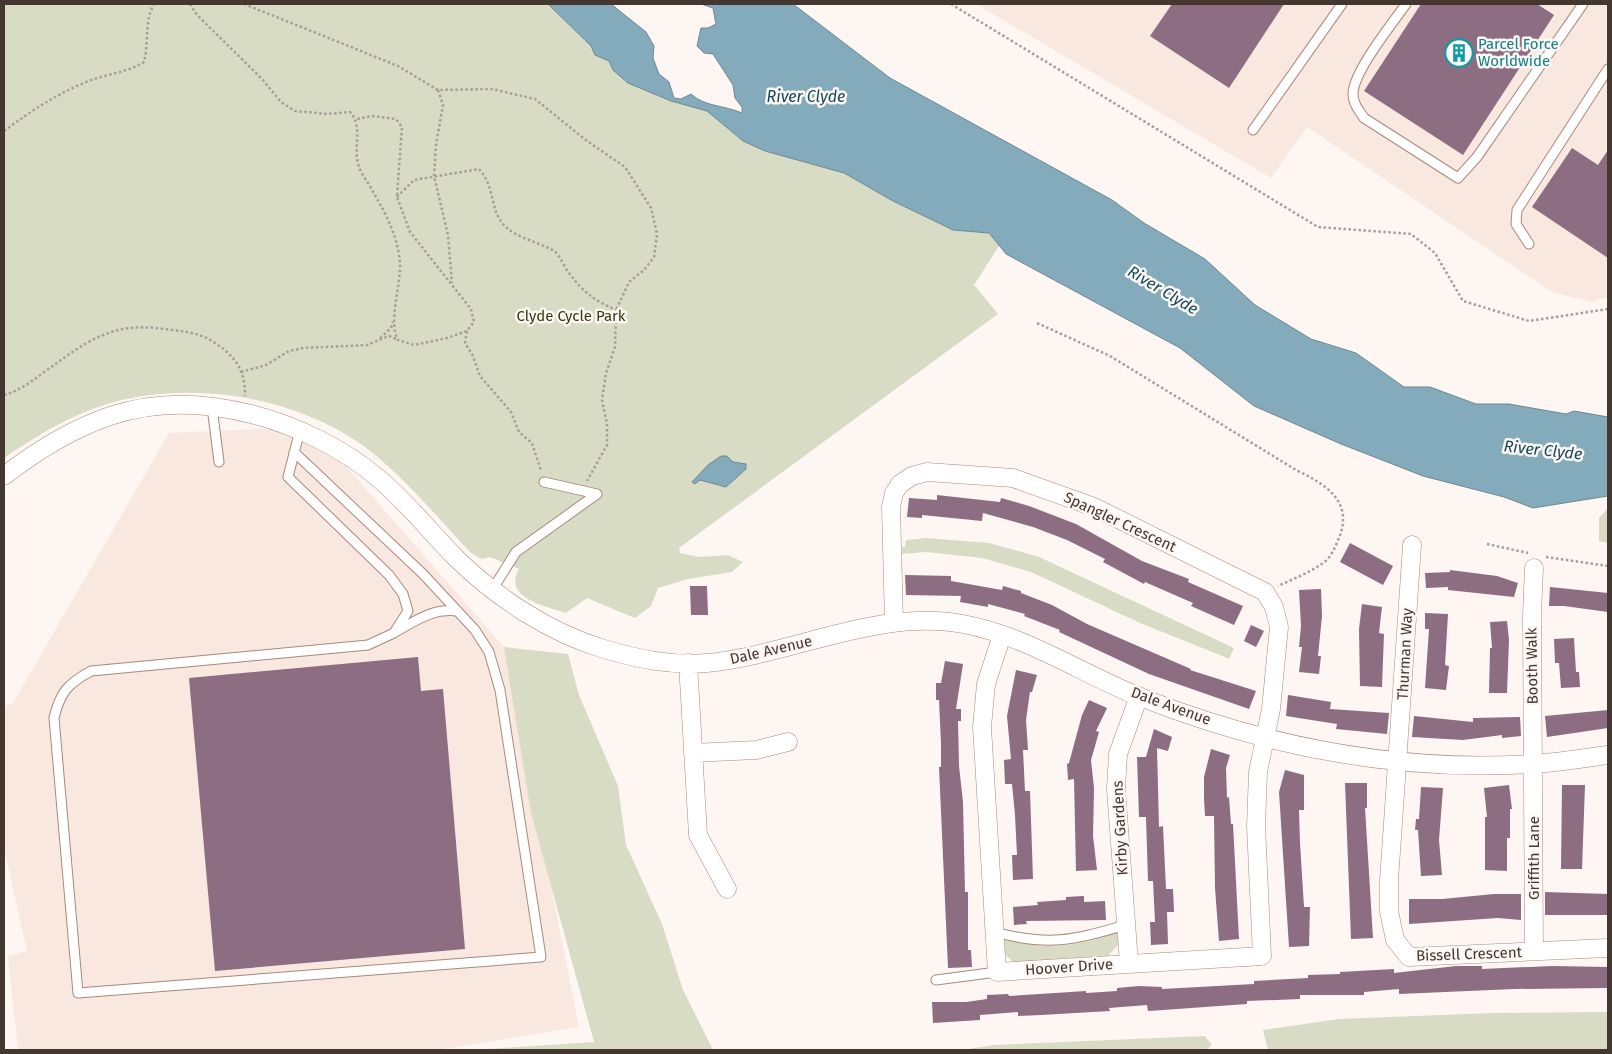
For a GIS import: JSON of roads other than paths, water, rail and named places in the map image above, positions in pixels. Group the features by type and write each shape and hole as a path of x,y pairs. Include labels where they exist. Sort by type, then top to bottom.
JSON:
{"street":[{"name":"Dale Avenue","path":"4,476 72,432 111,416 164,407 212,407 245,411 300,430 332,445 379,478 459,560 492,590 534,618 598,647 656,662 688,663 730,660 894,622 961,623 1039,648 1139,696 1264,739 1398,763 1466,766 1534,764 1608,754"},
{"name":"Spangler Crescent","path":"894,622 890,527 892,500 900,484 912,476 927,472 1013,478 1067,496 1265,592 1274,607 1279,627 1271,709 1264,739"},
{"name":"Thurman Way","path":"1398,763 1412,545"},
{"name":"Booth Walk","path":"1534,764 1532,615 1538,560"},
{"path":"998,972 982,727 986,684 1002,635"},
{"path":"688,663 698,835 727,889"},
{"name":"Kirby Gardens","path":"1129,963 1116,789 1118,754 1139,696"},
{"name":"Hoover Drive","path":"998,972 1262,956 1256,826 1258,772 1264,739"},
{"path":"693,754 756,750 788,742"},
{"name":"Bissell Crescent","path":"1398,763 1389,881 1389,911 1395,940 1409,957 1608,948"},
{"name":"Griffith Lane","path":"1534,764 1534,951"}],"lane":[{"path":"1253,130 1342,4"},
{"path":"1406,4 1356,78 1353,94 1355,105 1364,118 1458,178 1477,157 1582,4"},
{"path":"1529,244 1516,224 1517,210 1608,69"},
{"path":"212,407 219,462"},
{"path":"300,430 288,477 389,575 403,594 408,612 394,633"},
{"path":"294,452 409,561 457,611 475,630 489,652 500,690 540,957 78,993 54,718 59,699 72,681 90,671 368,646 424,615 443,609 457,611"},
{"path":"492,590 516,552 597,494 544,482"},
{"path":"995,932 1024,940 1055,942 1126,925"},
{"path":"936,980 998,972"}],"water":[{"name":"River Clyde","path":"548,4 611,4 646,32 654,46 653,58 659,74 669,82 674,98 681,99 691,94 709,104 742,113 742,107 735,98 733,85 713,54 704,53 697,46 701,28 708,28 716,24 713,8 701,4 793,4 890,78 1112,200 1144,223 1205,259 1255,305 1311,339 1356,353 1404,387 1430,387 1476,404 1509,404 1566,414 1574,411 1608,417 1608,496 1533,508 1504,497 1423,476 1341,444 1254,406 1180,348 1006,254 989,233 953,230 893,201 844,173 765,151 743,141 707,111 671,101 628,83 613,70 609,61 595,55 591,46"},
{"path":"721,456 727,456 733,462 746,464 746,469 726,487 700,480 695,484 692,482 708,465"}],"place":[{"name":"Parcel Force Worldwide","path":"1459,53"}],"park label":[{"name":"Clyde Cycle Park","path":"571,316"}]}
